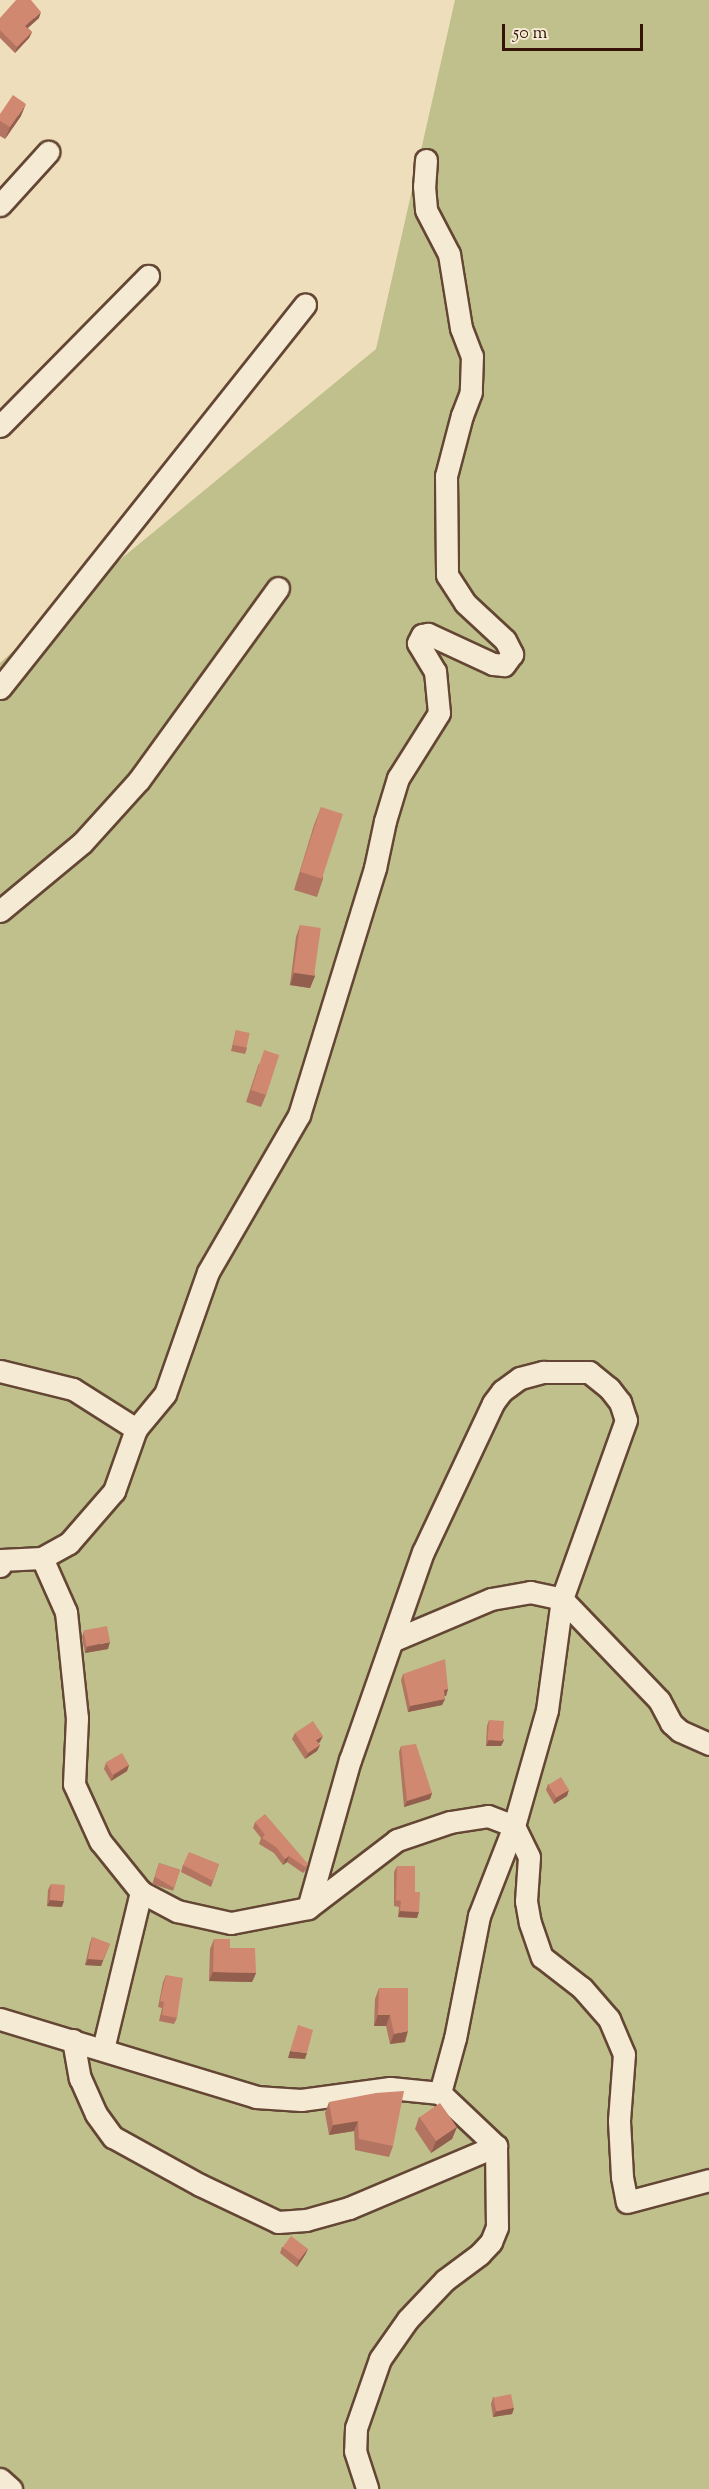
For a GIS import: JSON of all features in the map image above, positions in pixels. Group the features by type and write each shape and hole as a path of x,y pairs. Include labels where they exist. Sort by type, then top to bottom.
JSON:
{"street":[{"path":"0,205 48,152"},
{"path":"0,1562 42,1558 69,1543 114,1491 136,1429 165,1394 208,1272 299,1115 375,868 385,821 398,778 439,713 435,671 418,643 422,635 428,634 494,664 504,665 512,654 505,640 465,603 447,575 446,476 471,393 472,356 461,328 449,254 426,210 424,186 426,160"},
{"path":"0,426 148,276"},
{"path":"0,688 305,305"},
{"path":"0,911 82,843 139,780 278,588"},
{"path":"0,1371 73,1389 136,1429"},
{"path":"308,1908 350,1760 423,1552 493,1403 502,1391 520,1378 543,1372 589,1372 609,1388 620,1402 626,1420 562,1599 547,1710 514,1826 479,1916 455,2038 440,2093"},
{"path":"42,1558 66,1612 77,1718 74,1784 100,1841 141,1892 177,1911 231,1923 308,1908 397,1840 450,1822 488,1816 514,1826 529,1857 526,1901 530,1923 542,1957 582,1988 609,2019 624,2054 619,2121 622,2177 627,2202 709,2180"},
{"path":"394,1640 491,1599 530,1592 562,1599 659,1700 670,1723 680,1731 709,1744"},
{"path":"103,2049 141,1892"},
{"path":"1,2015 256,2097 301,2100 390,2088 440,2093 496,2146 496,2227 491,2241 480,2254 445,2280 408,2319 380,2360 356,2428 355,2451 367,2489"},
{"path":"73,2040 80,2078 96,2114 113,2137 200,2185 278,2222 306,2220 349,2208 496,2146"},
{"path":"0,2479 10,2489"}],"green space":[{"path":"455,0 709,0 709,2489 0,2489 0,663 54,614 376,349"}],"building":[{"path":"16,0 31,0 41,12 25,26 32,32 17,47 0,30 0,18"},
{"path":"13,95 26,104 10,127 0,121 0,114"},
{"path":"321,807 343,814 322,879 300,872"},
{"path":"300,925 321,928 314,975 293,973"},
{"path":"236,1030 250,1033 247,1048 233,1045"},
{"path":"264,1050 279,1055 266,1095 251,1090"},
{"path":"107,1626 110,1642 86,1646 83,1631"},
{"path":"445,1659 448,1689 444,1690 445,1699 410,1706 403,1674"},
{"path":"489,1720 504,1721 503,1741 488,1740"},
{"path":"313,1721 323,1736 316,1740 320,1745 308,1753 295,1733"},
{"path":"416,1744 432,1793 407,1801 401,1746"},
{"path":"122,1753 129,1765 113,1775 106,1762"},
{"path":"561,1777 569,1790 556,1798 548,1785"},
{"path":"265,1814 308,1864 305,1867 289,1856 285,1859 276,1847 262,1838 265,1835 255,1822"},
{"path":"189,1852 219,1864 213,1881 183,1865"},
{"path":"159,1863 180,1870 174,1888 155,1877"},
{"path":"397,1866 415,1866 415,1892 420,1892 419,1912 400,1911 401,1901 396,1900"},
{"path":"51,1884 65,1885 64,1901 50,1900"},
{"path":"92,1937 110,1944 103,1960 88,1959"},
{"path":"214,1939 230,1939 230,1948 255,1948 256,1973 213,1972"},
{"path":"166,1975 183,1978 177,2018 162,2015 164,2002 160,2001"},
{"path":"379,1988 408,1988 408,2031 394,2034 390,2015 378,2015"},
{"path":"298,2025 313,2030 307,2053 290,2051"},
{"path":"404,2091 393,2146 359,2139 358,2121 333,2125 329,2102 376,2093"},
{"path":"440,2103 457,2127 436,2141 420,2117"},
{"path":"291,2236 308,2249 299,2260 283,2247"},
{"path":"511,2394 514,2408 496,2411 493,2398"}]}
